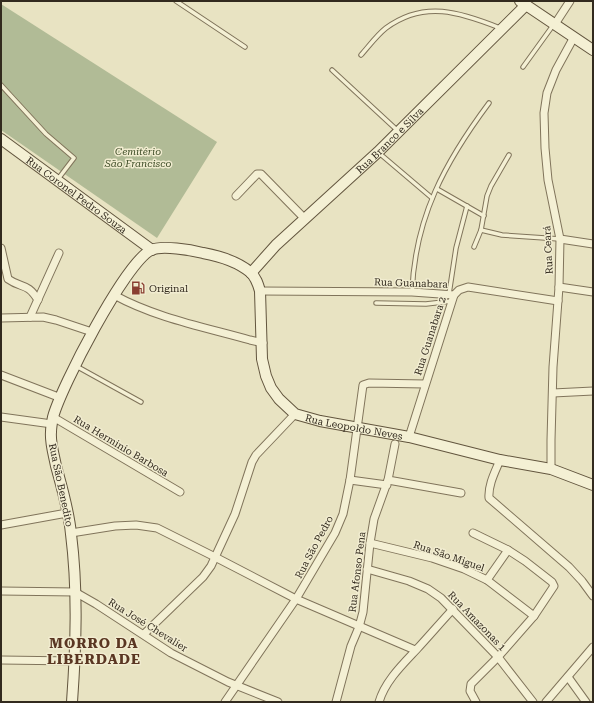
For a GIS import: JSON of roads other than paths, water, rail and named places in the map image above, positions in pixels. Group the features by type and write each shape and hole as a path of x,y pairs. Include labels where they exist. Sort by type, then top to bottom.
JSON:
{"street":[{"path":"555,24 570,1"},
{"path":"523,3 593,50"},
{"name":"Rua Branco e Silva","path":"251,272 276,245 378,152 501,29 523,3"},
{"name":"Rua Ceará","path":"552,469 551,440 560,287 560,239 548,180 544,113 547,93 556,70 574,37"},
{"name":"Rua Coronel Pedro Souza","path":"1,139 152,250"},
{"path":"236,196 257,174 261,174 305,219"},
{"path":"560,239 593,244"},
{"path":"1,248 8,279 29,288 33,291 38,300"},
{"path":"152,250 163,248 195,251 226,259 251,272"},
{"name":"Rua São Benedito","path":"72,702 75,661 76,592 71,533 53,452 51,435 52,421 61,398 92,332 136,264 144,255 152,250"},
{"path":"30,317 59,253"},
{"name":"Rua Leopoldo Neves","path":"251,272 260,291 263,343 262,359 266,376 270,388 295,414 320,421 409,437 500,460 552,469 593,485"},
{"name":"Rua Guanabara","path":"260,291 412,292 451,297 463,288 474,287 558,301"},
{"path":"560,287 593,292"},
{"path":"114,296 154,313 263,343"},
{"name":"Rua Guanabara 2","path":"409,437 451,297"},
{"path":"1,318 43,317 92,332"},
{"path":"1,375 61,398"},
{"name":"Rua São Pedro","path":"225,702 296,599 335,533 342,514 350,480 362,387 369,383 425,384"},
{"path":"553,393 593,391"},
{"path":"144,634 203,577 211,566 235,514 254,458 295,414"},
{"name":"Rua Herminio Barbosa","path":"1,417 52,421 180,492"},
{"name":"Rua Afonso Pena","path":"336,702 351,646 359,627 363,612 374,519 387,482 395,444"},
{"path":"500,460 491,484 489,492 490,498 569,567 593,596"},
{"path":"350,480 387,482 461,493"},
{"path":"1,525 67,513"},
{"path":"71,533 115,526 157,528 296,599 415,650"},
{"path":"473,533 508,550 525,561 552,582 553,588 534,616 498,657 471,684 470,694 476,702"},
{"name":"Rua São Miguel","path":"370,543 432,558 464,569 488,580 534,616"},
{"path":"488,580 508,550"},
{"name":"Rua Amazonas 1","path":"367,569 409,581 428,589 441,598 498,657 532,702"},
{"path":"1,591 76,592"},
{"name":"Rua José Chevalier","path":"76,592 144,634 171,653 228,682 278,702"},
{"path":"379,702 391,680 404,662 453,609"},
{"path":"546,702 593,647"},
{"path":"1,660 75,661"},
{"path":"568,677 586,702"}],"lane":[{"path":"176,1 245,47"},
{"path":"361,56 385,29 399,18 413,13 430,10 466,14 501,29"},
{"path":"523,67 555,24"},
{"path":"332,70 398,132"},
{"path":"1,85 46,134 74,158 58,180"},
{"path":"412,292 412,277 417,245 432,198 457,149 489,103"},
{"path":"378,152 432,198"},
{"path":"474,247 481,230 489,191 509,155"},
{"path":"437,189 484,216"},
{"name":"Rua Guanabara 2","path":"451,297 456,248 467,206"},
{"path":"481,230 502,235 560,239"},
{"path":"376,303 426,304 451,297"},
{"path":"76,366 141,402"}],"place":[{"name":"Original","path":"138,288"}],"district":[{"name":"MORRO DA LIBERDADE","path":"94,652"}],"park label":[{"name":"Cemitério São Francisco","path":"138,156"}]}
